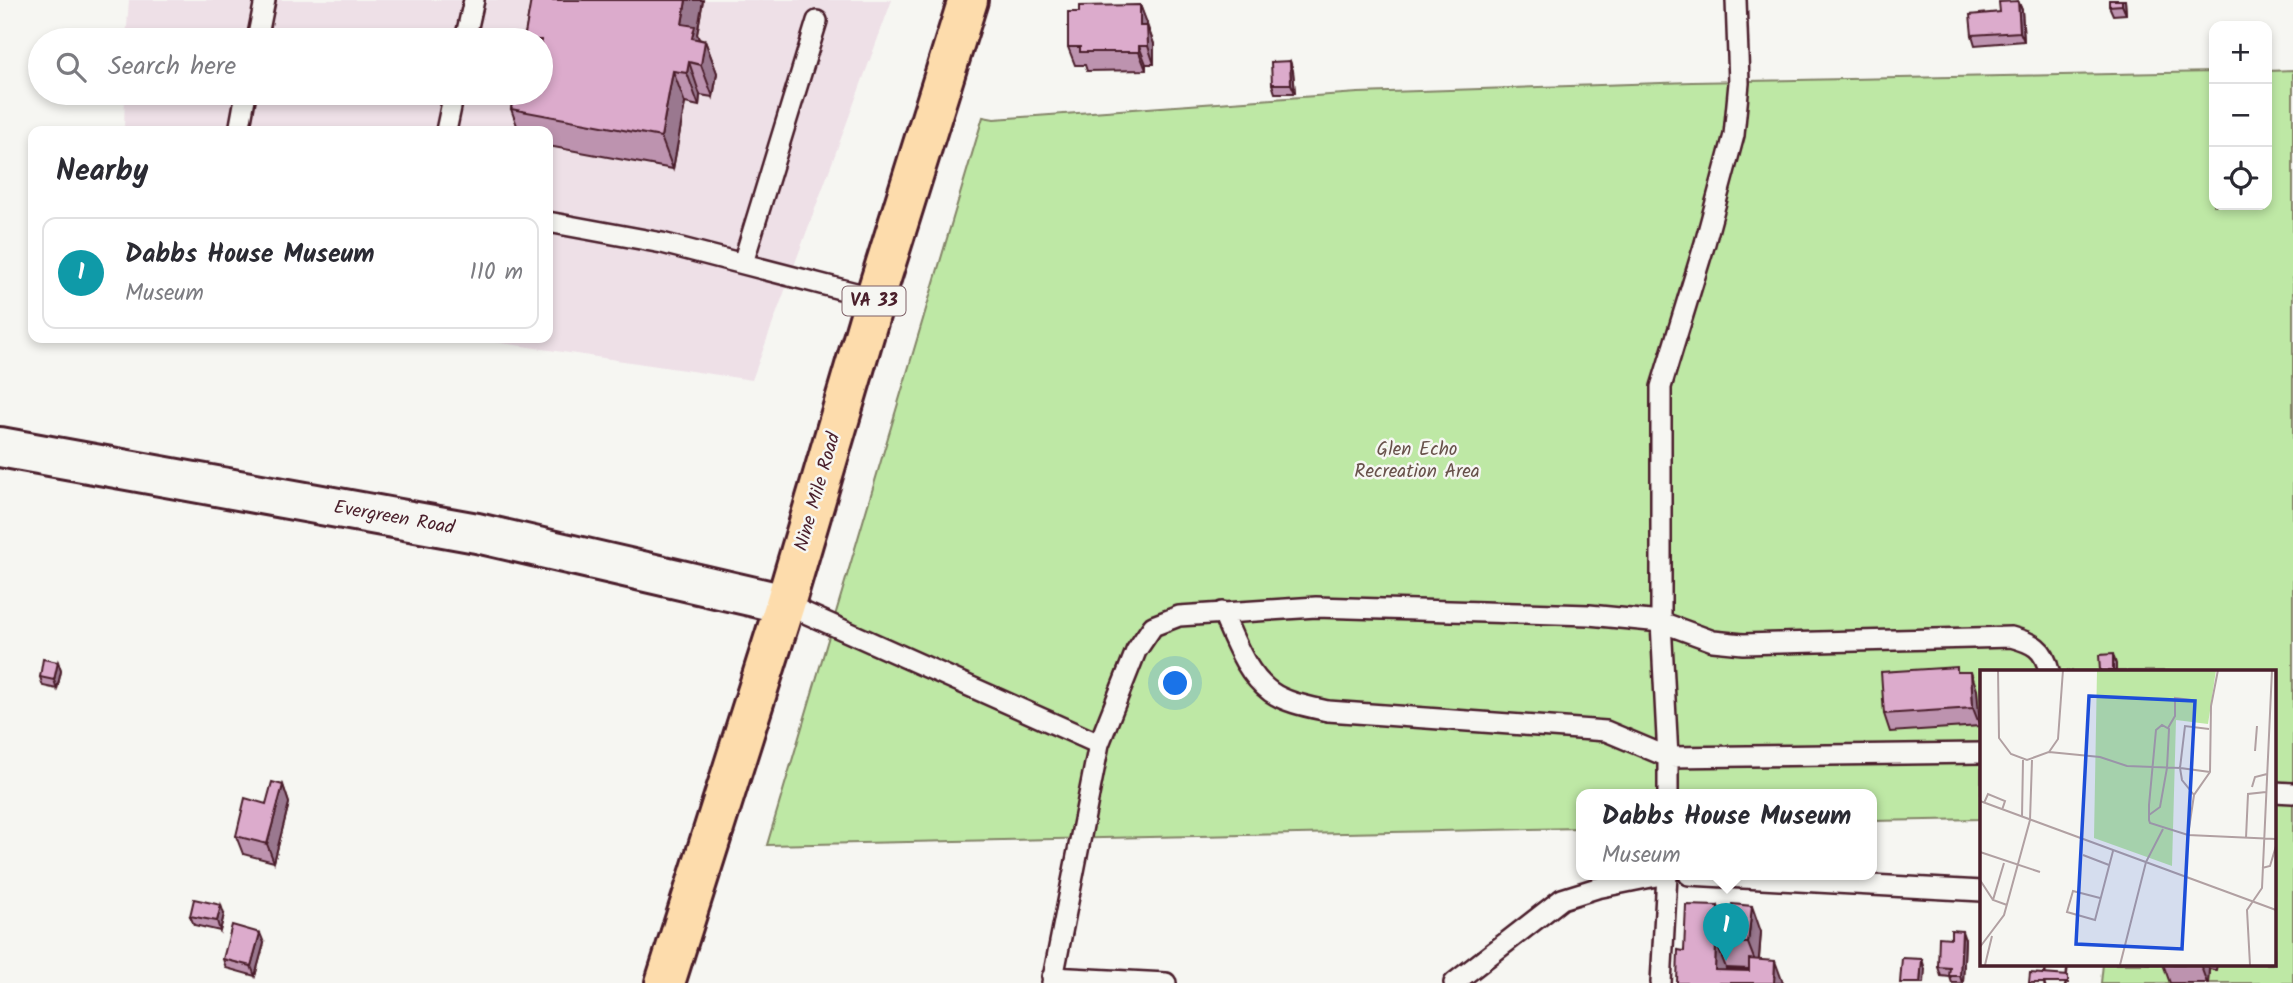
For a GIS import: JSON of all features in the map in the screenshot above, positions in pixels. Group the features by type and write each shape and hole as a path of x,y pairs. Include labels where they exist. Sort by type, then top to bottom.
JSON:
{"main road":[{"name":"Nine Mile Road","path":"666,983 785,604 875,298 968,0"}],"street":[{"name":"Evergreen Road","path":"0,447 477,533 785,604"}],"lane":[{"path":"259,28 265,0"},
{"path":"468,28 474,0"},
{"path":"1668,789 1661,622 1661,387 1705,243 1734,135 1739,83 1736,0"},
{"path":"743,263 817,21"},
{"path":"240,126 244,105"},
{"path":"447,126 451,105"},
{"path":"553,223 662,243 875,298"},
{"path":"785,604 1099,744"},
{"path":"1166,983 1052,980 1099,744 1136,651 1153,626 1179,616 1316,607 1589,615 1661,622 1713,641 1743,644 2011,637 2033,643 2047,661 2049,670"},
{"path":"1222,612 1242,655 1271,692 1300,705 1328,711 1606,731 1668,757 1980,753"},
{"path":"1454,983 1562,899 1636,880"},
{"path":"1661,983 1667,880"},
{"path":"1781,880 1980,891"},
{"path":"2056,965 2056,983"}],"shaded area":[{"path":"129,0 892,0 752,380 502,343 553,343 553,126 124,126 125,105 553,105 553,28 127,28"}],"green space":[{"name":"Glen Echo Recreation Area","path":"2293,70 2293,983 2101,983 2103,965 2276,965 2276,670 1980,670 1980,819 1877,821 1877,789 1576,789 1576,828 767,845 983,117 994,119 1358,93 1692,82 2209,72 2209,210 2272,210 2272,71"}],"building":[{"path":"531,0 686,0 682,24 695,26 692,38 705,41 701,65 689,62 687,73 673,71 661,137 511,109 512,105 553,105 553,28 526,28"},
{"path":"2109,0 2122,0 2122,5 2109,6"},
{"path":"2018,1 2020,32 1972,35 1970,15 2000,12 1999,2"},
{"path":"1140,5 1140,26 1147,26 1148,46 1139,46 1139,52 1080,52 1080,47 1068,47 1068,12 1079,12 1079,6"},
{"path":"1290,61 1291,84 1272,84 1271,62"},
{"path":"2113,654 2113,670 2100,670 2099,655"},
{"path":"43,659 58,662 54,680 40,677"},
{"path":"1957,667 1957,672 1971,672 1973,708 1884,714 1881,672"},
{"path":"272,782 283,785 267,844 236,836 245,798 266,804"},
{"path":"194,899 221,905 217,921 190,916"},
{"path":"1732,904 1752,906 1748,943 1716,942 1715,970 1749,971 1749,959 1775,961 1774,983 1677,983 1678,950 1684,951 1686,905 1718,906 1717,929 1730,929"},
{"path":"232,925 260,933 251,966 223,959"},
{"path":"1951,930 1962,931 1960,976 1949,976 1950,968 1938,967 1939,937 1951,938"},
{"path":"1902,958 1922,959 1920,983 1900,983"},
{"path":"2030,973 2068,976 2068,983 2029,983"}],"place":[{"name":"Dabbs House Museum","path":"1726,961"}]}
